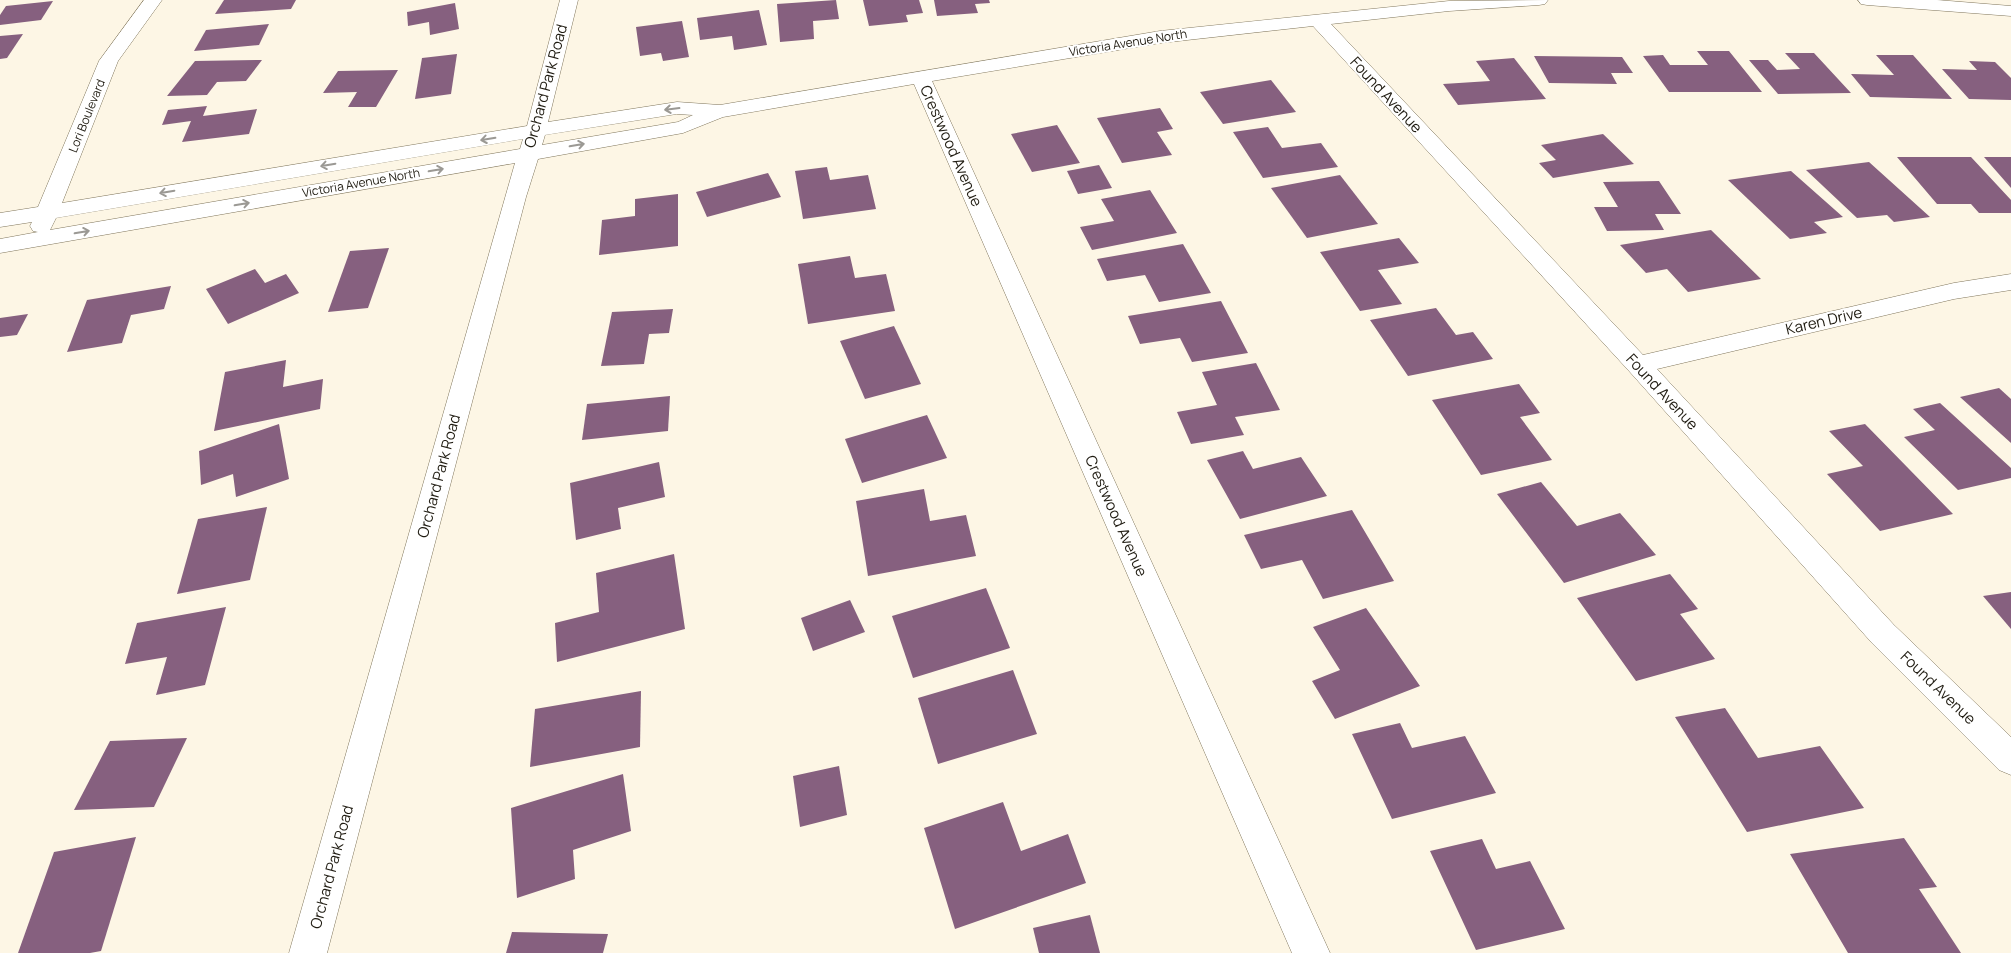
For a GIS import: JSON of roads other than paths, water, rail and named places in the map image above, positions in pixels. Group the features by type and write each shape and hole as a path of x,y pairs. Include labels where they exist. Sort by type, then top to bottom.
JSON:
{"street":[{"name":"Lori Boulevard","path":"34,240 48,212 109,61 153,0"},
{"name":"Orchard Park Road","path":"308,953 532,142 569,0"},
{"name":"Victoria Avenue North","path":"0,220 532,142 683,127 720,111 1160,37 1449,6 1539,0"},
{"path":"1876,0 2011,11"},
{"name":"Found Avenue","path":"1317,20 1638,365 1883,634 2011,759"},
{"name":"Crestwood Avenue","path":"921,78 1311,953"},
{"name":"Victoria Avenue North","path":"0,246 532,142"},
{"name":"Karen Drive","path":"1638,365 1954,291 2011,282"}]}
